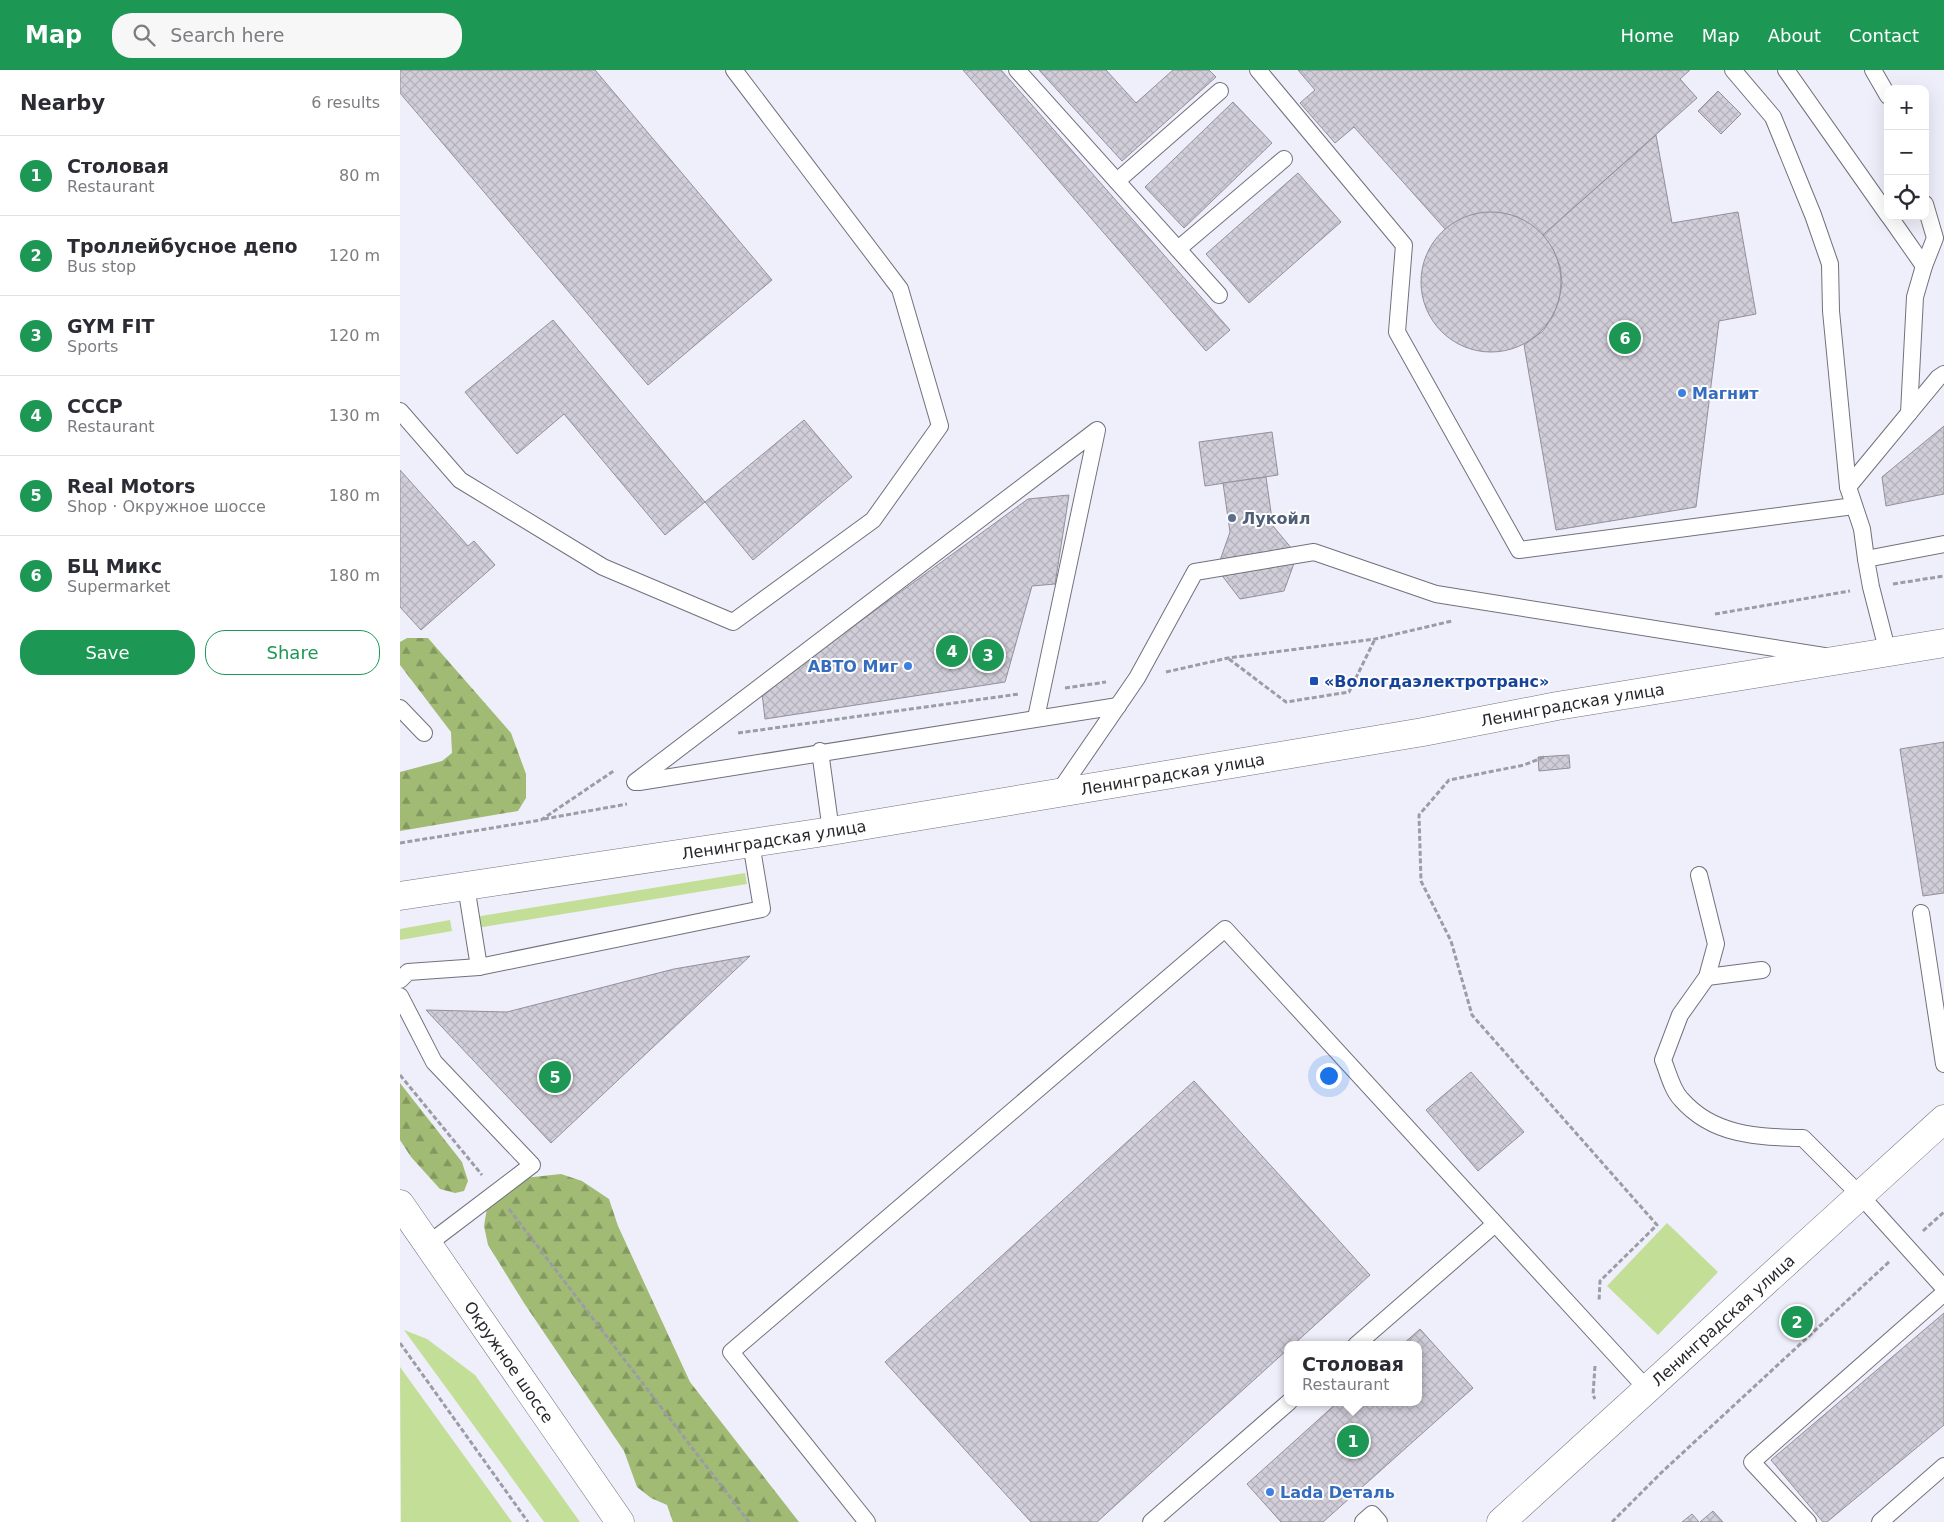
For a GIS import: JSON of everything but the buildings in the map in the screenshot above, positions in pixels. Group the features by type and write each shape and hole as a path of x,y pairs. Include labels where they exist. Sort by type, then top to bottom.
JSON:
{"main road":[{"name":"Ленинградская улица","path":"400,896 831,831 1424,732 1557,706 1944,643"},
{"name":"Ленинградская улица","path":"1501,1522 1944,1119"},
{"name":"Окружное шоссе","path":"400,1204 620,1522"}],"lane":[{"path":"400,411 460,480 603,567 733,622 873,520 940,426 900,289 734,70"},
{"path":"1016,70 1219,295"},
{"path":"1258,70 1404,245 1397,332 1519,550 1854,506"},
{"path":"1733,70 1773,117 1814,216 1830,264 1831,311 1848,487 1862,529 1870,587 1888,653"},
{"path":"1786,70 1884,210"},
{"path":"1873,70 1884,89"},
{"path":"1117,181 1220,91"},
{"path":"1178,249 1284,159"},
{"path":"1909,413 1915,297 1924,266 1940,234 1929,212"},
{"path":"1891,220 1924,266"},
{"path":"1848,487 1938,378 1944,374"},
{"path":"1036,718 1098,430 635,782 820,751 1118,706"},
{"path":"1866,558 1944,544"},
{"path":"1058,793 1137,678 1195,572 1314,552 1436,594 1843,659"},
{"path":"400,708 424,734"},
{"path":"820,751 831,831"},
{"path":"400,980 408,972 479,967 762,909 751,843"},
{"path":"1699,875 1716,944 1707,977 1680,1015 1663,1060 1680,1099 1713,1125 1755,1137 1803,1138 1860,1195 1944,1288"},
{"path":"466,886 479,967"},
{"path":"1921,913 1944,1064"},
{"path":"867,1522 731,1352 1226,929 1647,1389"},
{"path":"1707,977 1762,970"},
{"path":"400,996 434,1062 532,1165 428,1244"},
{"path":"1361,1341 1495,1224"},
{"path":"1808,1522 1752,1462 1944,1293"},
{"path":"1151,1522 1284,1406"},
{"path":"1880,1522 1944,1466"},
{"path":"1364,1522 1372,1514 1379,1522"}],"path":[{"path":"1710,615 1944,576"},
{"path":"690,740 1137,678 1228,658 1376,638 1458,620"},
{"path":"1228,658 1286,702 1349,692 1376,638"},
{"path":"1544,757 1524,765 1449,780 1419,815 1421,881 1451,941 1472,1015 1657,1225 1600,1281 1593,1395 1610,1422"},
{"path":"400,842 541,820 620,767"},
{"path":"400,1075 497,1192 749,1522"},
{"path":"1612,1522 1662,1472 1944,1212"},
{"path":"400,1343 528,1522"}],"green space":[{"path":"407,638 428,638 511,733 526,774 526,798 518,811 400,831 400,772 442,761 452,753 451,732 400,665 400,642"},
{"path":"745,873 747,884 477,928 475,917"},
{"path":"450,920 452,931 400,940 400,929"},
{"path":"400,1083 462,1162 468,1181 464,1191 455,1193 440,1189 411,1157 400,1140"},
{"path":"561,1174 582,1181 609,1199 618,1226 690,1382 799,1522 673,1522 667,1505 651,1498 637,1487 624,1451 524,1303 488,1245 484,1226 488,1202 524,1178"},
{"path":"1667,1223 1718,1272 1658,1335 1607,1286"},
{"path":"404,1330 427,1339 475,1375 580,1522 544,1522"},
{"path":"400,1367 512,1522 401,1522"}],"place":[{"name":"БЦ Микс","path":"1625,338"},
{"name":"Магнит","path":"1682,393"},
{"name":"Лукойл","path":"1232,518"},
{"name":"СССР","path":"952,651"},
{"name":"GYM FIT","path":"988,655"},
{"name":"АВТО Миг","path":"908,666"},
{"name":"«Вологдаэлектротранс»","path":"1314,681"},
{"name":"Real Motors","path":"555,1077"},
{"name":"Троллейбусное депо","path":"1797,1322"},
{"name":"Столовая","path":"1353,1441"},
{"name":"Lada Dеталь","path":"1270,1492"}]}
